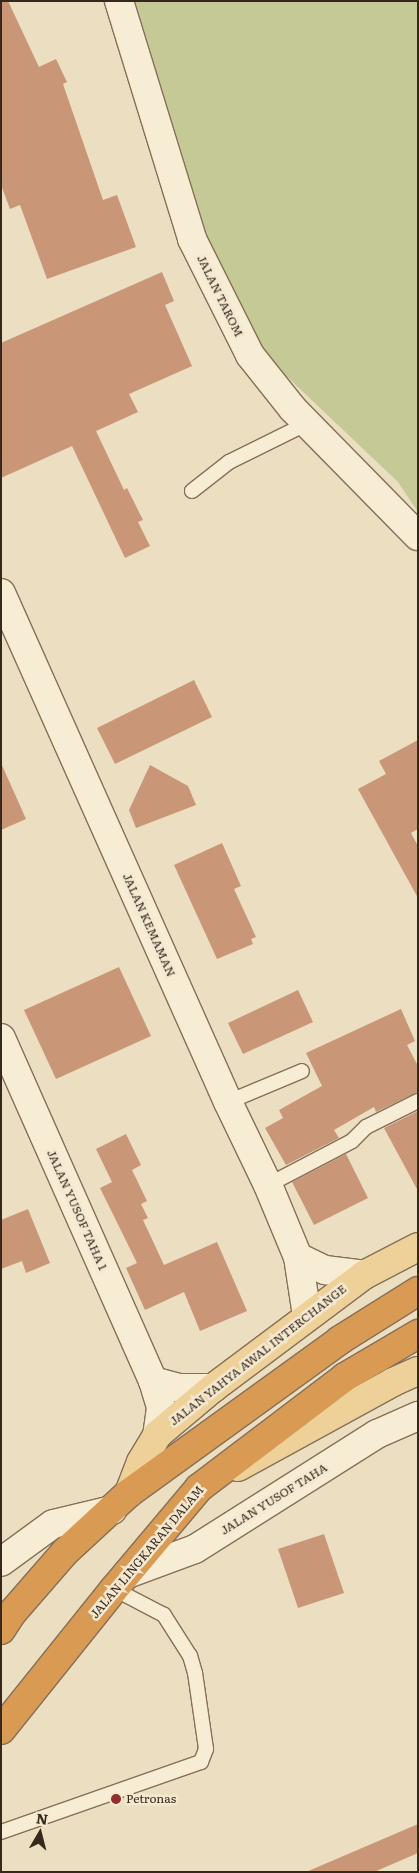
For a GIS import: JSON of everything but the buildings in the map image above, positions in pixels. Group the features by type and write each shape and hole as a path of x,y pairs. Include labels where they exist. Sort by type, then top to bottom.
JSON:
{"highway":[{"path":"1,1630 12,1613 64,1552 121,1501 340,1340 418,1291"},
{"name":"JALAN LINGKARAN DALAM","path":"1,1730 120,1582 199,1488 345,1377 418,1334"}],"main road":[{"name":"JALAN YAHYA AWAL INTERCHANGE","path":"121,1501 157,1435 212,1388 364,1274 418,1247"},
{"path":"199,1488 305,1433 393,1382 418,1372"}],"street":[{"name":"JALAN TAROM","path":"119,1 192,239 250,355 294,409 303,425 418,536"},
{"name":"JALAN KEMAMAN","path":"1,593 228,1102 268,1185 298,1257 307,1316"},
{"name":"JALAN YUSOF TAHA 1","path":"1,1038 153,1382 161,1408 157,1435"},
{"path":"298,1257 325,1270 364,1274"},
{"path":"153,1382 180,1388 212,1388"},
{"name":"JALAN YUSOF TAHA","path":"120,1582 195,1549 378,1434 418,1416"},
{"path":"1,1562 53,1524 121,1501"}],"lane":[{"path":"192,491 229,462 303,425"},
{"path":"228,1102 302,1071"},
{"path":"268,1185 352,1141 366,1127 418,1100"},
{"path":"1,1832 200,1762 206,1749 195,1673 190,1656 164,1614 120,1582"}],"green space":[{"path":"129,1 418,1 418,512 398,482 261,352 223,296"}],"place":[{"name":"Petronas","path":"116,1799"}]}
